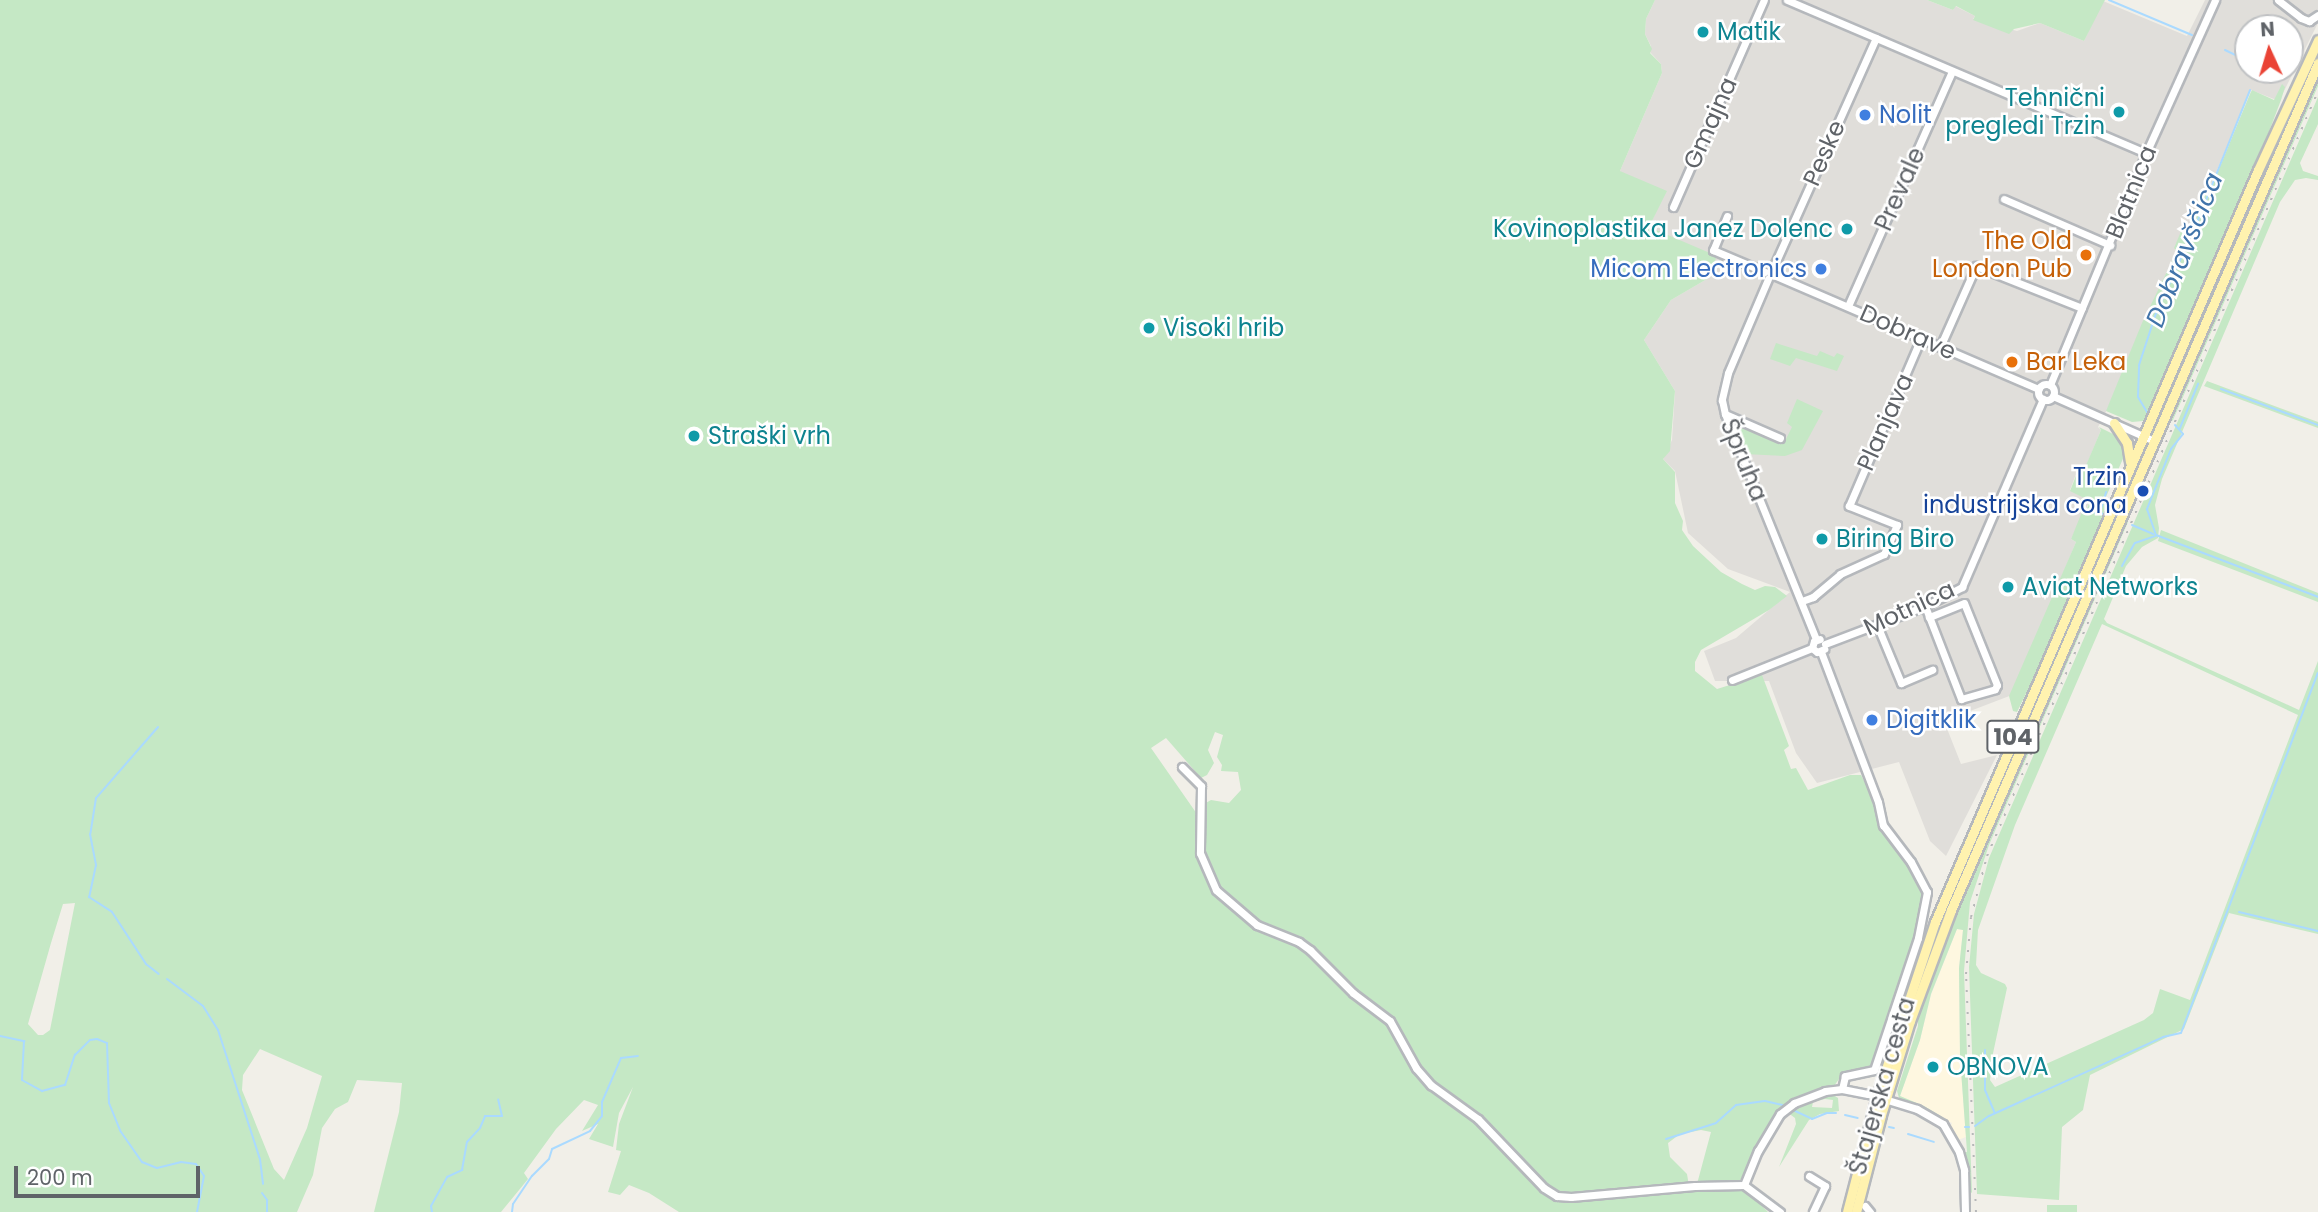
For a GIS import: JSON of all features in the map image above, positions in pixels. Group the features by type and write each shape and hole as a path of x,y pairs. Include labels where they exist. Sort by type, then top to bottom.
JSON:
{"main road":[{"name":"104","path":"2148,438 2258,170 2318,40"},
{"name":"104","path":"2130,465 2148,438 2318,63"},
{"path":"2114,423 2129,447 2130,465"},
{"name":"Štajerska cesta","path":"1856,1212 1881,1098 1931,963 2148,438"},
{"name":"Štajerska cesta","path":"1847,1212 1920,961 2130,465"}],"street":[{"name":"Gmajna","path":"1673,207 1764,0"},
{"path":"1787,0 2146,153"},
{"name":"Blatnica","path":"2050,384 2146,153 2215,0"},
{"path":"2278,0 2291,13 2309,21 2318,15"},
{"name":"Peske","path":"1771,274 1876,38"},
{"name":"Prevale","path":"1848,306 1952,71"},
{"path":"2004,199 2110,245"},
{"name":"Dobrave","path":"1727,216 1713,250 2039,388"},
{"path":"1941,347 1976,266 2082,308"},
{"name":"Špruha","path":"1771,274 1723,386 1725,414 1816,639"},
{"name":"Planjava","path":"1802,601 1813,597 1840,574 1884,554 1897,525 1849,506 1921,338"},
{"path":"2053,396 2054,390 2050,384 2039,388 2043,399 2053,396 2148,438"},
{"name":"Motnica","path":"1823,648 1925,606 1962,587 2043,399"},
{"path":"1725,414 1780,438"},
{"path":"1925,606 1929,617 1961,699 1995,689 1997,685 1964,603 1929,617"},
{"path":"1877,625 1900,683 1932,670"},
{"path":"1812,648 1816,639 1823,648 1878,802 1883,825 1911,862 1927,891 1918,938 1874,1070 1845,1076 1842,1090"},
{"path":"1732,680 1812,648 1823,648"},
{"path":"1182,767 1201,786 1200,853 1216,890 1256,925 1299,942 1310,950 1353,993 1390,1021 1416,1068 1431,1085 1484,1124 1544,1188 1557,1196 1571,1198 1695,1186 1744,1185 1780,1212"},
{"path":"1744,1185 1758,1151 1780,1114 1808,1096 1842,1090 1917,1109 1943,1124 1959,1152 1964,1170 1965,1212"},
{"path":"1809,1176 1825,1186 1813,1212"},
{"path":"1863,1212 1865,1206 1870,1212"}],"shaded area":[{"path":"1655,0 1927,0 1953,10 1955,6 1975,16 1973,19 2017,31 2040,23 2084,41 2103,1 2187,36 2205,0 2318,0 2318,23 2304,51 2304,14 2234,14 2234,84 2288,84 2279,101 2251,90 2155,316 2098,427 2101,430 2084,471 2078,469 2070,490 2090,501 2071,539 2076,542 2012,695 1944,721 1961,764 1997,755 1946,856 1930,841 1899,762 1817,783 1796,753 1769,681 1715,681 1704,651 1736,638 1790,592 1728,569 1688,533 1675,471 1663,459 1672,440 1675,391 1644,340 1671,300 1707,279 1649,227 1655,214 1620,171 1662,73 1661,64 1650,52 1651,46 1645,34 1646,19"},
{"path":"1957,929 1963,930 1959,968 1960,1057 1966,1137 1958,1140 1950,1128 1952,1123 1900,1096 1920,1040 1931,995"}],"green space":[{"path":"0,0 1655,0 1646,19 1645,34 1652,49 1650,53 1661,64 1662,73 1620,171 1667,191 1649,227 1717,256 1707,279 1671,300 1644,340 1675,391 1670,451 1663,459 1675,472 1675,503 1683,521 1682,530 1693,546 1721,572 1742,584 1755,590 1765,586 1775,587 1787,596 1769,610 1701,650 1695,662 1695,671 1717,689 1762,675 1789,746 1784,750 1791,769 1796,768 1808,790 1850,775 1861,775 1875,802 1880,827 1924,887 1919,928 1874,1064 1868,1070 1844,1072 1834,1086 1808,1093 1781,1108 1739,1182 1697,1184 1711,1132 1701,1130 1680,1134 1668,1143 1670,1157 1687,1174 1689,1186 1565,1196 1555,1194 1468,1108 1435,1087 1417,1065 1391,1019 1362,1000 1311,947 1292,936 1264,927 1220,891 1211,878 1203,850 1204,804 1211,800 1229,803 1241,790 1238,772 1221,771 1222,765 1217,757 1223,735 1215,732 1208,750 1214,763 1207,775 1201,778 1166,738 1151,748 1197,814 1199,855 1203,872 1218,896 1256,928 1308,951 1345,990 1392,1026 1414,1067 1434,1093 1470,1114 1494,1135 1544,1190 1555,1198 1569,1200 1733,1187 1747,1191 1768,1212 679,1212 649,1193 629,1185 620,1195 608,1192 621,1151 616,1150 619,1124 633,1087 619,1113 613,1147 589,1139 598,1124 582,1131 598,1105 584,1100 556,1129 524,1173 528,1179 501,1212 374,1212 399,1112 402,1083 357,1080 348,1102 335,1109 322,1128 313,1175 297,1212 0,1212","holes":["75,903 50,1030 38,1035 28,1024 63,904","260,1049 322,1076 307,1128 284,1180 274,1169 242,1090 243,1075"]},
{"path":"1927,0 2105,0 2084,41 2040,23 2014,29 2009,34 1973,20 1975,16 1956,6 1953,10"},
{"path":"2318,72 2318,86 2173,420 2165,426 2179,401 2189,377 2191,360"},
{"path":"2282,84 2285,87 2281,100 2259,158 2146,417 2143,421 2132,422 2106,411 2142,323 2177,251 2174,248 2182,229 2189,229 2199,199 2209,193 2252,90 2274,100"},
{"path":"2318,97 2318,124 2300,163 2303,171 2318,176 2318,180 2295,180 2280,202 2162,479 2155,505 2158,538 2142,547 2126,566 2104,619 2107,623 2299,710 2318,661 2318,934 2229,913 2184,1029 2090,1075 2083,1110 2062,1127 2059,1200 1977,1194 1969,967 1974,914 1989,858","holes":["2102,624 2298,715 2190,1000 2160,989 2153,1013 2144,1020 1995,1087 1990,1080 1992,1058 2007,988 2005,984 1981,973 1976,965 1978,930 2015,825"]},
{"path":"1776,343 1817,356 1820,351 1834,357 1837,353 1844,356 1837,371 1796,358 1790,366 1770,359"},
{"path":"2207,381 2318,422 2318,428 2204,386"},
{"path":"1797,399 1823,411 1802,450 1785,456 1744,454 1730,419 1780,442 1786,439 1792,427 1787,423"},
{"path":"2099,427 2119,437 2126,452 2105,499 2108,501 2103,519 2039,667 2017,712 2013,711 2009,696 2076,542 2071,539 2082,512 2086,511 2090,501 2070,491 2079,468 2084,470 2101,430"},
{"path":"2151,457 2126,521 2128,522 1989,845 1970,902 1964,971 1972,1193 1968,1190 1962,1153 1967,1152 1960,1057 1959,968 1963,930 1957,929 1931,994 1920,1040 1900,1096 1944,1118 1899,1098 1897,1091 1918,1026 1918,1009 1952,917"},
{"path":"2161,530 2318,593 2318,602 2158,541"},
{"path":"1830,1093 1838,1098 1839,1111 1820,1114 1809,1120 1779,1167 1796,1124 1795,1118 1787,1112 1814,1097","holes":["1833,1100 1832,1108 1812,1107 1813,1102"]},
{"path":"2047,1205 2077,1205 2077,1212 2047,1212"}],"waterway":[{"name":"Motnica","path":"2109,0 2192,35"},
{"name":"Motnica","path":"2225,50 2234,54"},
{"name":"Dobravščica","path":"2147,412 2138,397 2139,365 2155,316 2198,220 2250,90"},
{"path":"2180,428 2198,384"},
{"path":"2221,389 2318,425"},
{"name":"Dobravščica","path":"2175,425 2183,434 2171,449 2147,509 2156,535 2318,597"},
{"path":"2100,512 2106,492"},
{"path":"2095,513 2106,514"},
{"path":"2132,525 2153,534"},
{"path":"2122,566 2135,543 2155,536"},
{"path":"1975,1126 1989,1116 2163,1037 2181,1033 2318,673"},
{"path":"158,727 96,798 90,834 96,865 89,897 112,912 146,964 159,974"},
{"path":"2239,912 2318,931"},
{"path":"167,979 203,1006 218,1030 260,1159 263,1184"},
{"path":"0,1036 24,1041 22,1080 42,1091 65,1085 75,1055 90,1040 97,1039 107,1043 109,1103 121,1132 142,1162 157,1168 181,1162 196,1164 204,1176 197,1212"},
{"path":"1985,1050 1985,1090 1995,1113"},
{"path":"512,1212 513,1204 532,1176 549,1159 552,1149 590,1131 602,1116 602,1102 621,1058 638,1056"},
{"path":"432,1212 431,1206 447,1177 462,1170 467,1142 480,1128 485,1116 502,1116 498,1099"},
{"path":"1666,1139 1716,1123 1736,1105 1765,1101 1783,1105"},
{"path":"1793,1110 1812,1119 1827,1113 1836,1113"},
{"path":"1845,1115 1858,1118"},
{"path":"1889,1127 1894,1128"},
{"path":"1908,1134 1934,1142"},
{"path":"262,1193 267,1200 267,1212"}],"railway":[{"path":"1976,1212 1966,974 1971,917 1987,856 2318,91"}],"place":[{"name":"Matik","path":"1703,32"},
{"name":"Tehnični pregledi Trzin","path":"2119,112"},
{"name":"Nolit","path":"1865,115"},
{"name":"Kovinoplastika Janez Dolenc","path":"1847,229"},
{"name":"The Old London Pub","path":"2086,255"},
{"name":"Micom Electronics","path":"1821,269"},
{"name":"Visoki hrib","path":"1149,328"},
{"name":"Bar Leka","path":"2012,362"},
{"name":"Straški vrh","path":"694,436"},
{"name":"Trzin industrijska cona","path":"2143,491"},
{"name":"Biring Biro","path":"1822,539"},
{"name":"Aviat Networks","path":"2008,587"},
{"name":"Digitklik","path":"1872,720"},
{"name":"OBNOVA","path":"1933,1067"}]}
